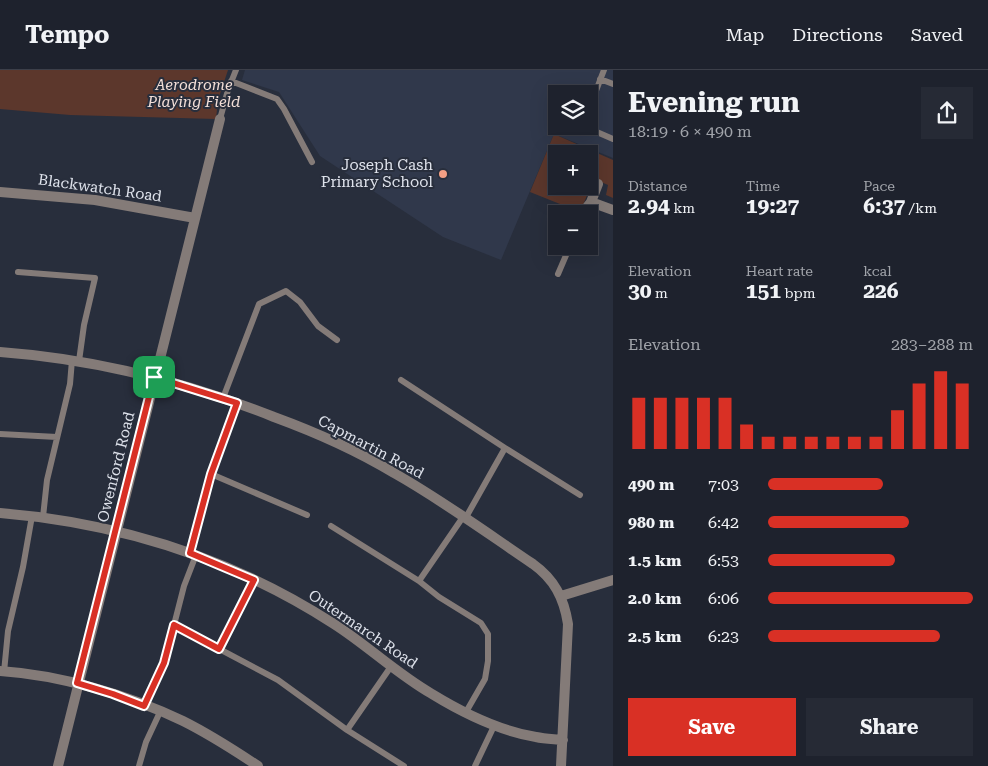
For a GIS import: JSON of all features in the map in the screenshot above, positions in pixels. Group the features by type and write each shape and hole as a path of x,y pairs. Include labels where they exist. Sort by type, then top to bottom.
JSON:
{"street":[{"name":"Owenford Road","path":"58,766 115,531 220,118"},
{"name":"Blackwatch Road","path":"0,192 95,200 195,218"},
{"path":"589,205 594,195"},
{"path":"591,202 613,210"},
{"name":"Capmartin Road","path":"0,352 76,360 154,377 223,398 302,427 360,454 394,473 545,572 561,596 566,609 568,624 561,766"},
{"name":"Outermarch Road","path":"0,513 32,516 115,531 193,554 254,580 334,624 431,694 466,712 507,730 536,737 563,740"},
{"path":"561,596 613,580"},
{"path":"2,671 77,683 113,694 190,725 228,746 258,766"}],"lane":[{"path":"220,118 236,70"},
{"path":"598,85 604,70"},
{"path":"600,79 613,84"},
{"path":"231,81 277,99 312,162"},
{"path":"598,132 613,138"},
{"path":"558,274 566,255"},
{"path":"18,272 95,278 56,437 47,480 43,518"},
{"path":"223,398 259,304 286,291 300,302 318,326 337,340"},
{"path":"401,380 504,448 580,495"},
{"path":"144,706 164,663 193,554 211,474 237,403"},
{"path":"0,434 56,437"},
{"path":"419,580 464,518 504,448"},
{"path":"211,474 307,515"},
{"path":"2,671 8,632 23,567 32,516"},
{"path":"331,526 419,580 439,597 481,623 488,634 488,661 485,678 466,712"},
{"path":"219,649 254,580"},
{"path":"174,625 278,680 347,730 404,766"},
{"path":"347,730 392,665"},
{"path":"139,766 146,742 160,712"},
{"path":"474,766 495,724"}],"shaded area":[{"name":"Joseph Cash Primary School","path":"245,70 613,70 613,158 598,152 598,145 581,145 556,135 598,135 598,85 548,85 548,135 554,135 501,260 443,237 320,156 279,92 242,80"}],"green space":[{"name":"Aerodrome Playing Field","path":"0,70 228,70 218,100 216,119 70,115 0,109"},
{"path":"554,135 579,145 549,145"},
{"path":"548,148 548,195 587,195 583,205 562,205 530,192"},
{"path":"598,153 613,160 613,198 606,195 608,185 598,181"}],"place":[{"name":"Joseph Cash Primary School","path":"443,174"}],"route":[{"path":"154,377 237,403 211,474 190,553 239,572 254,580 219,649 174,625 164,663 144,706 77,683 154,377"}]}
